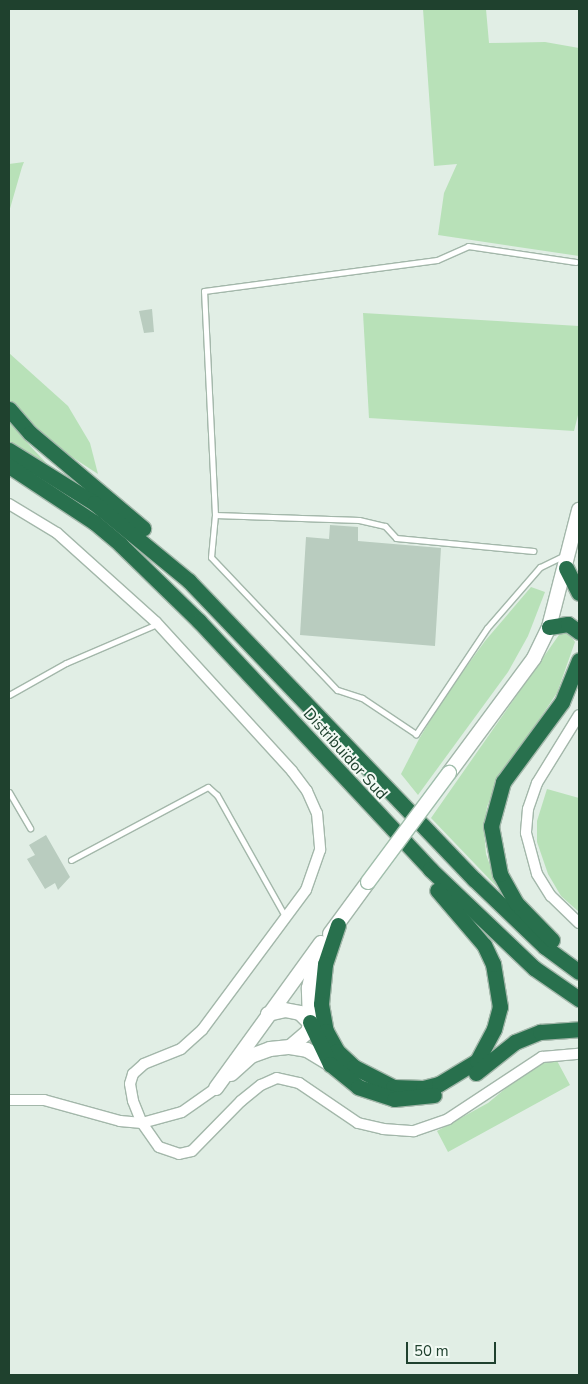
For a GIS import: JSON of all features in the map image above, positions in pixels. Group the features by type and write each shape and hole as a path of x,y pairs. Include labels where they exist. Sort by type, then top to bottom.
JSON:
{"highway":[{"path":"9,409 30,433 194,572 338,733"},
{"path":"9,450 94,503 189,581 338,733"},
{"path":"9,466 94,522"},
{"path":"9,474 94,522"},
{"name":"Distribuïdor Sud","path":"94,522 199,621 430,870 534,968 579,999"},
{"path":"568,561 579,593"},
{"path":"549,627 568,624 579,632"},
{"path":"579,660 562,702 503,782 491,826 500,874 516,903 550,938 579,960"},
{"name":"Distribuïdor Sud","path":"338,733 474,880 545,947 579,972"},
{"path":"338,925 327,943 321,1004 326,1031 337,1051 354,1067 393,1087 423,1088 439,1084 465,1071 486,1048 500,1007 495,971 484,945 437,890 430,870"},
{"path":"310,1022 330,1064 358,1087 374,1094 413,1099 451,1089 515,1042 540,1032 579,1030"}],"street":[{"path":"9,504 56,533 157,624 292,771 307,791 317,813 320,850 315,869 306,890 202,1030 181,1049 144,1064 133,1074 131,1092 142,1123 159,1147 180,1154 192,1151 241,1101 261,1085 277,1078 299,1084 358,1123 383,1129 414,1131 448,1119 542,1057 579,1054"},
{"path":"338,925 529,665 549,627 568,561 579,510"},
{"path":"579,714 537,783 528,809 526,833 537,874 551,896 579,922"},
{"path":"216,1088 268,1014 327,943"},
{"path":"290,1047 308,1032 314,1011 315,981 327,943"},
{"path":"268,1014 285,1010 300,1013 310,1022 331,1054 349,1073 368,1084 393,1087"},
{"path":"9,1100 44,1100 120,1121 142,1123 182,1112 216,1088 251,1056 270,1049 290,1047 307,1050 330,1064"}],"lane":[{"path":"568,561 540,567 524,584 482,635 416,734 362,698 337,690 210,557 215,515 204,291 437,260 468,246 576,262"},
{"path":"215,515 359,520 385,526 396,538 533,551"},
{"path":"9,695 66,662 157,624"},
{"path":"71,860 208,787 217,795 286,918"},
{"path":"9,792 30,828"}],"green space":[{"path":"423,9 486,9 489,43 545,42 579,48 579,256 438,235 444,193 457,164 434,166"},
{"path":"24,162 22,167 9,212 9,164"},
{"path":"363,313 579,326 579,411 574,431 369,418"},
{"path":"9,353 68,406 90,443 98,474 55,446 9,401"},
{"path":"9,422 33,449 50,467 9,444"},
{"path":"531,587 545,592 528,636 508,672 418,795 401,774 419,739 443,699 485,641"},
{"path":"561,632 570,635 575,642 557,693 497,782 487,807 484,830 486,854 498,888 431,818"},
{"path":"547,789 579,798 579,912 561,896 548,874 537,842 537,821"},
{"path":"555,1057 570,1085 448,1152 437,1131 488,1103 530,1068"}],"building":[{"path":"152,309 154,332 144,333 139,311"},
{"path":"330,525 358,527 358,541 441,548 435,646 300,635 306,537 329,539"},
{"path":"46,835 70,877 58,890 55,883 45,889 27,859 35,855 29,845"}]}
